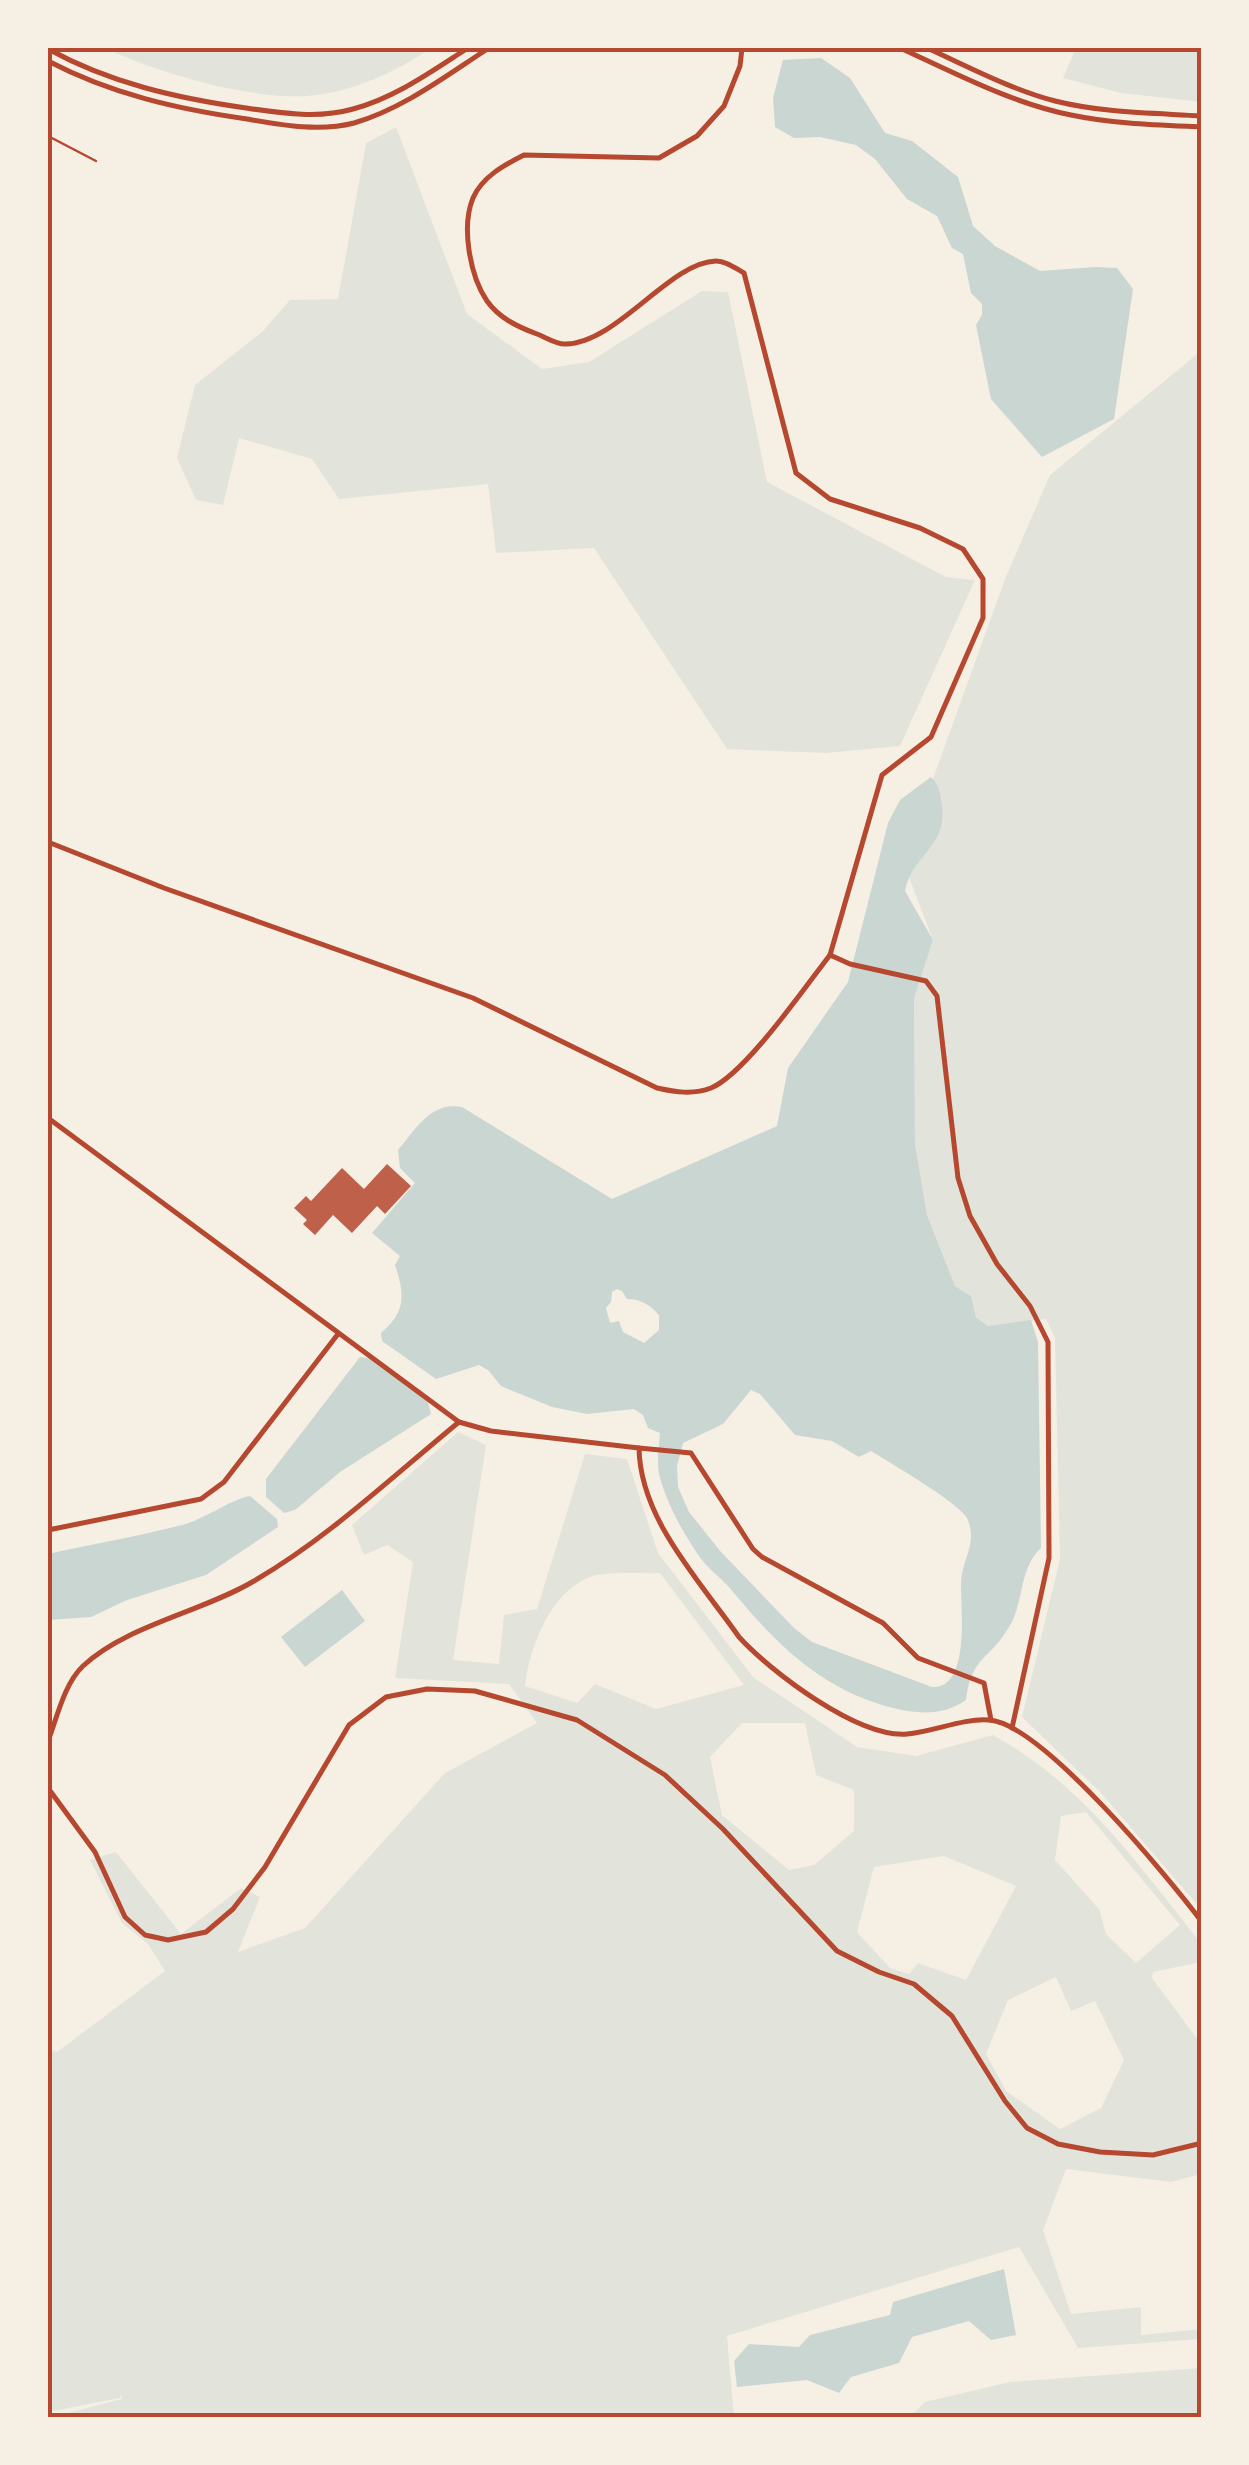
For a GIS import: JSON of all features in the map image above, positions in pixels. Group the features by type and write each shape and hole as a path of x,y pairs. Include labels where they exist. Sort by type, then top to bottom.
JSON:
{"street":[{"path":"48,50 154,92 313,114 369,104 468,48"},
{"path":"48,61 94,83 163,105 284,125 324,127 356,122 384,111 489,48"},
{"path":"48,842 164,888 473,998 657,1088 682,1094 712,1088 731,1073 830,955 882,775 931,737 983,618 983,579 963,549 920,528 830,499 796,473 744,272 721,260 694,264 600,333 565,345 512,325 487,302 472,265 468,222 473,198 484,181 524,155 659,158 697,136 724,106 740,66 742,48"},
{"path":"900,48 984,86 1059,112 1106,121 1202,127"},
{"path":"926,48 1057,101 1109,110 1202,116"},
{"path":"830,955 850,964 926,981 936,996 958,1178 970,1216 997,1264 1030,1306 1048,1342 1049,1558 1012,1728"},
{"path":"48,1118 459,1422 491,1431 692,1453 753,1549 882,1622 918,1658 984,1683 991,1720"},
{"path":"48,1530 202,1499 224,1482 338,1333"},
{"path":"48,1741 73,1677 83,1666 111,1646 250,1584 300,1552 459,1422"},
{"path":"640,1448 640,1466 654,1515 754,1653 814,1700 873,1728 902,1735 991,1720 1028,1735 1094,1797 1202,1922"},
{"path":"48,1788 95,1852 125,1917 145,1936 168,1940 206,1932 233,1909 265,1867 349,1726 386,1697 427,1689 476,1691 577,1720 665,1775 723,1830 837,1951 914,1984 952,2016 1005,2101 1027,2128 1058,2144 1100,2152 1153,2155 1202,2143"}],"lane":[{"path":"48,136 96,162"}],"shaded area":[{"path":"105,48 432,48 362,84 317,95 293,96 209,84"},
{"path":"1076,48 1201,48 1201,102 1121,93 1063,78"},
{"path":"821,58 850,78 885,133 912,141 958,177 973,226 995,246 1040,271 1117,268 1133,289 1114,419 1042,457 991,399 976,325 982,315 982,304 971,293 963,254 952,248 937,216 907,199 875,159 856,145 820,137 794,138 775,127 773,98 783,60"},
{"path":"396,127 467,314 542,369 589,362 702,291 728,292 767,482 946,577 975,580 900,746 826,753 727,749 594,548 496,553 488,484 339,499 312,459 239,438 223,505 196,500 177,458 195,385 263,331 290,300 338,299 366,143"},
{"path":"1201,351 1201,1909 1101,1793 1022,1717 1060,1559 1055,1338 1046,1319 988,1326 976,1316 971,1296 955,1286 927,1215 915,1144 914,998 933,940 903,862 1005,579 1050,475"},
{"path":"931,777 942,806 939,832 914,868 905,891 933,940 914,998 915,1144 927,1215 955,1286 971,1296 976,1317 988,1326 1031,1320 1038,1342 1041,1548 1029,1566 1014,1617 1002,1638 977,1666 966,1700 930,1712 893,1708 843,1689 801,1661 763,1627 702,1560 683,1531 660,1478 660,1433 648,1428 643,1415 634,1409 587,1414 552,1407 501,1386 479,1365 436,1379 382,1341 381,1333 395,1318 401,1302 395,1265 400,1256 372,1233 415,1183 400,1168 398,1150 425,1118 441,1108 462,1107 612,1199 777,1126 788,1068 848,982 888,823 900,800","holes":["617,1289 627,1299 645,1303 659,1315 659,1330 644,1343 623,1332 619,1321 610,1323 606,1308","751,1390 760,1394 795,1435 832,1441 859,1457 871,1451 938,1493 967,1518 971,1536 961,1577 961,1646 953,1675 944,1684 932,1687 812,1642 721,1552 689,1512 678,1487 677,1466 683,1443 723,1424"]},
{"path":"360,1357 373,1359 427,1399 431,1414 340,1472 295,1510 284,1513 266,1497 266,1479"},
{"path":"458,1432 486,1445 453,1660 499,1664 504,1615 537,1609 585,1454 627,1459 658,1553 754,1678 857,1747 916,1756 993,1735 1026,1755 1082,1802 1108,1828 1201,1943 1201,1962 1153,1972 1152,1978 1201,2044 1201,2174 1171,2182 1066,2169 1043,2230 1071,2314 1141,2307 1141,2335 1201,2329 1201,2339 1078,2348 1019,2247 727,2336 734,2417 48,2418 122,2399 120,2394 120,2398 48,2412 48,2048 57,2052 165,1971 148,1944 122,1923 90,1860 116,1852 181,1934 241,1888 260,1897 238,1952 305,1928 445,1773 537,1723 509,1684 395,1678 413,1562 387,1545 364,1555 352,1525","holes":["614,1573 660,1573 744,1685 656,1709 595,1684 577,1703 525,1686 531,1655 553,1608 576,1584","742,1723 805,1723 816,1775 854,1790 854,1831 814,1865 789,1870 722,1815 710,1757","1086,1812 1180,1925 1136,1963 1106,1934 1099,1909 1055,1860 1061,1816","944,1856 1016,1886 966,1980 918,1963 909,1974 890,1968 857,1932 874,1867","1056,1977 1071,2011 1095,2001 1124,2060 1101,2108 1060,2129 1006,2091 986,2054 1008,2000"]},
{"path":"250,1496 277,1519 278,1527 206,1575 127,1600 91,1617 48,1620 48,1554 186,1524"},
{"path":"342,1590 365,1621 305,1667 281,1637"},
{"path":"1004,2269 1016,2335 991,2340 969,2321 912,2337 899,2363 851,2377 839,2393 807,2380 737,2387 734,2361 749,2344 799,2347 810,2335 890,2315 893,2302"},
{"path":"1201,2368 1201,2417 910,2417 925,2402 1010,2382"}],"building":[{"path":"387,1164 411,1186 385,1214 377,1206 352,1233 333,1215 315,1235 303,1224 307,1220 294,1208 306,1196 311,1201 342,1168 364,1189"}]}
